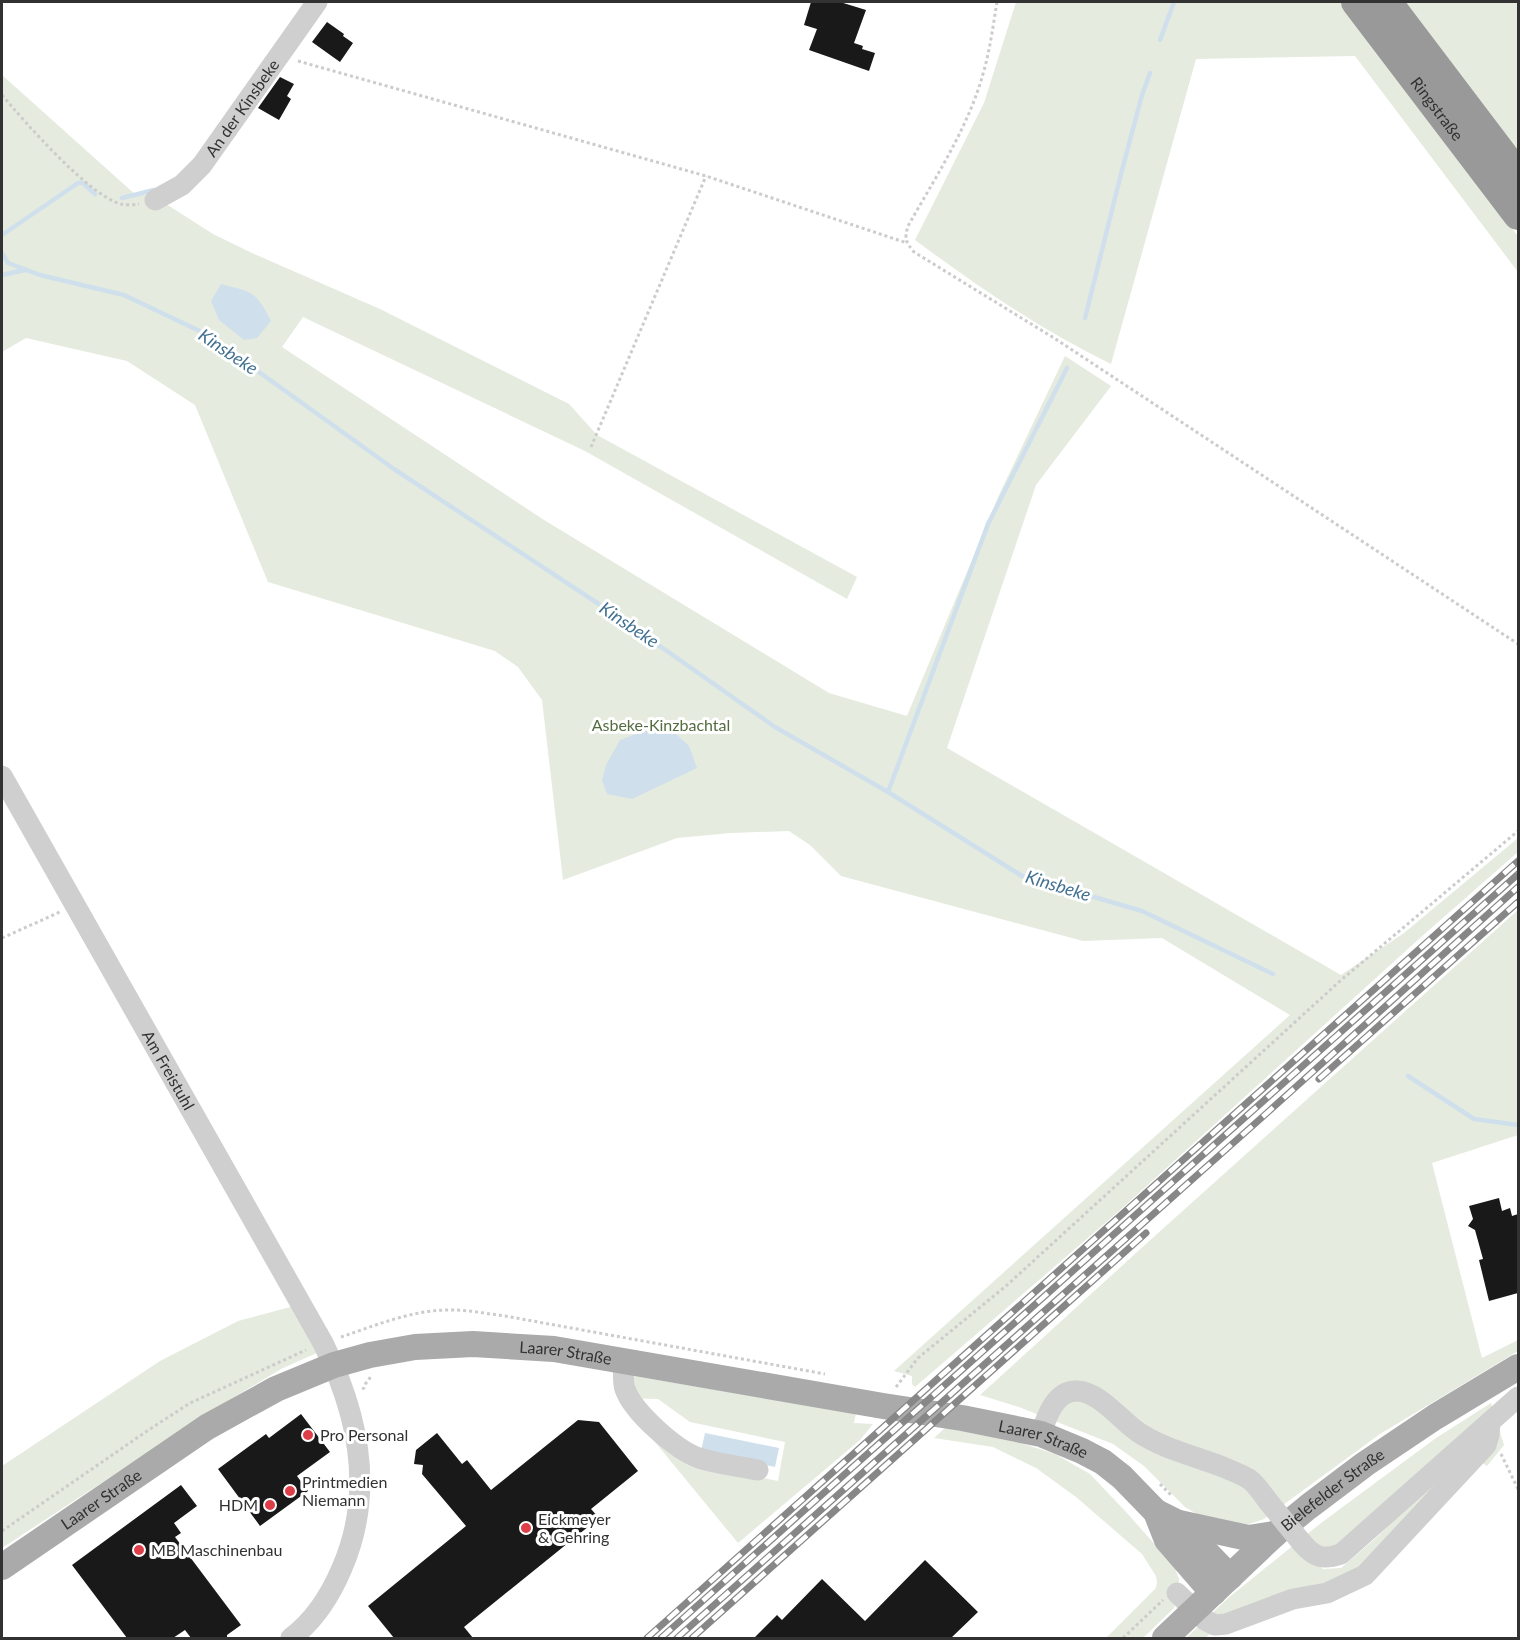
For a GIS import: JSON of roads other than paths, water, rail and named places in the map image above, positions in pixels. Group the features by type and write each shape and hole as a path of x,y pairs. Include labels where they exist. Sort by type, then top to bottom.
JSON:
{"highway":[{"name":"Ringstraße","path":"1356,2 1518,215"},
{"name":"Ringstraße","path":"1387,2 1518,175"}],"main road":[{"name":"Laarer Straße","path":"2,1568 207,1427 276,1389 329,1354 370,1355 415,1347 473,1344 554,1349 962,1418 1041,1434 1064,1442 1103,1462 1167,1518 1204,1593"},
{"name":"Bielefelder Straße","path":"1165,1638 1204,1593 1365,1464 1518,1366"},
{"path":"1167,1518 1215,1532 1248,1538 1275,1534"}],"street":[{"name":"An der Kinsbeke","path":"155,200 182,186 202,165 317,2"},
{"name":"Am Freistuhl","path":"2,776 329,1354 345,1392 356,1432 361,1465 356,1532 337,1579 316,1612 299,1633 291,1638"},
{"path":"624,1361 624,1388 637,1409 655,1427 698,1457 758,1470"},
{"path":"1041,1434 1055,1403 1066,1393 1077,1391 1086,1394 1099,1400 1137,1431 1155,1442 1248,1479 1256,1485 1309,1551 1317,1556 1329,1558 1341,1554 1490,1428 1518,1397"},
{"path":"1204,1593 1205,1620 1215,1625 1226,1624 1293,1599 1327,1593 1365,1575 1486,1445 1490,1428"}],"water":[{"path":"221,284 252,294 261,304 271,321 257,338 244,340 219,320 211,301"},
{"path":"644,731 675,733 689,746 697,768 632,799 607,794 602,780 606,765 620,740"},
{"path":"705,1433 779,1448 775,1467 701,1451"}],"waterway":[{"path":"1160,40 1174,2"},
{"path":"1085,318 1121,174 1150,73"},
{"path":"2,235 78,183 83,183 95,194"},
{"path":"122,198 154,190"},
{"name":"Kinsbeke","path":"2,253 8,263 40,275 124,295 206,334 394,469 620,618 775,727 888,792 1022,876 1142,911 1273,974"},
{"path":"2,275 25,270"},
{"path":"888,792 988,524 1067,368"},
{"name":"Kinsbeke","path":"1408,1076 1474,1119 1518,1125"}],"railway":[{"path":"647,1638 1518,861"},
{"path":"661,1638 1518,874"},
{"path":"677,1638 1518,887"},
{"path":"1319,1079 1518,902"},
{"path":"692,1638 1146,1233"}],"place":[{"name":"Pro Personal","path":"308,1435"},
{"name":"Printmedien Niemann","path":"290,1491"},
{"name":"HDM","path":"270,1505"},
{"name":"Eickmeyer & Gehring","path":"526,1528"},
{"name":"MB Maschinenbau","path":"139,1550"}],"park label":[{"name":"Asbeke-Kinzbachtal","path":"661,725"}]}
